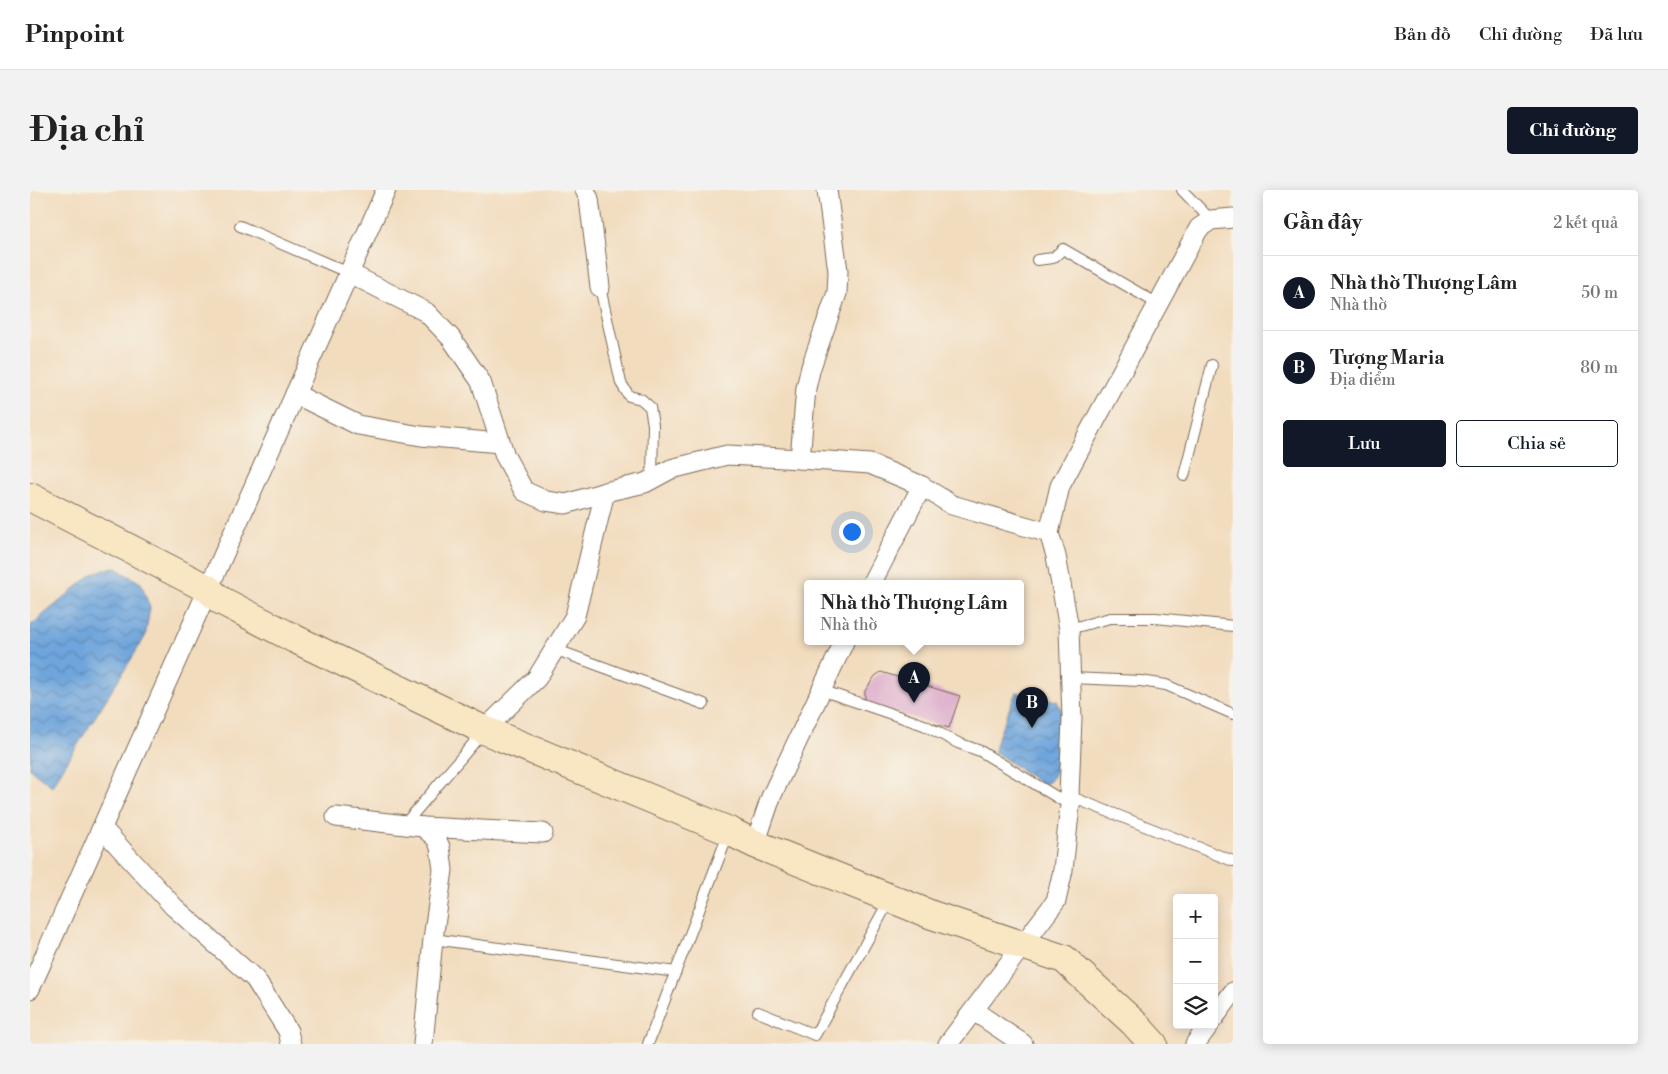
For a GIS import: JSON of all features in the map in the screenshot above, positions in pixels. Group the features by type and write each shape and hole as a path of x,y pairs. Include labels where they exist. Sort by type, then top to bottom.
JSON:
{"street":[{"path":"30,989 386,190"},
{"path":"585,190 589,199 600,287"},
{"path":"800,459 806,388 811,367 837,293 838,271 827,190"},
{"path":"948,1044 1056,901 1062,870 1069,801 1072,718 1069,629 1050,533 1060,486 1199,228 1211,220 1233,218"},
{"path":"349,273 426,312 451,338 481,382 505,456 524,491 546,501 566,504 605,492 645,483 671,469 727,455 800,459 870,464 922,486 952,505 1050,533"},
{"path":"295,394 358,425 421,436 500,443"},
{"path":"873,580 922,486"},
{"path":"484,730 537,678 575,616 605,492"},
{"path":"30,497 208,589 220,600 294,639 484,730 729,831 754,844 932,915 1064,959 1134,1023 1153,1044"},
{"path":"754,844 771,797 843,645"},
{"path":"336,817 423,827 543,833"},
{"path":"423,827 436,838 443,870 433,939 423,1044"},
{"path":"102,828 174,908 255,979 288,1031 291,1044"},
{"path":"1218,1013 1233,992"},
{"path":"974,1011 1023,1044"},
{"path":"1195,1044 1206,1029"}],"lane":[{"path":"1182,190 1211,220"},
{"path":"240,226 349,273"},
{"path":"1036,260 1054,258 1063,249 1158,304"},
{"path":"600,287 621,383 629,396 641,400 650,407 653,425 652,479"},
{"path":"1184,476 1212,365"},
{"path":"1069,629 1110,618 1156,618 1233,626"},
{"path":"554,649 704,704"},
{"path":"1071,678 1141,681 1166,685 1233,714"},
{"path":"821,690 924,726 958,743 980,751 1069,801 1233,861"},
{"path":"404,825 484,730"},
{"path":"648,1044 729,831"},
{"path":"758,1012 816,1035 891,898"},
{"path":"433,939 676,972"}],"water":[{"path":"115,568 141,583 150,608 145,637 52,786 30,769 30,626 91,575 102,570"},
{"path":"1016,692 1057,701 1062,711 1055,773 1050,781 1045,784 1037,781 995,752 995,745"}],"building":[{"path":"881,672 960,696 949,728 874,707 865,700 865,691 875,676"}],"place":[{"name":"Nhà thờ Thượng Lâm","path":"914,703"},
{"name":"Tượng Maria","path":"1032,728"}]}
